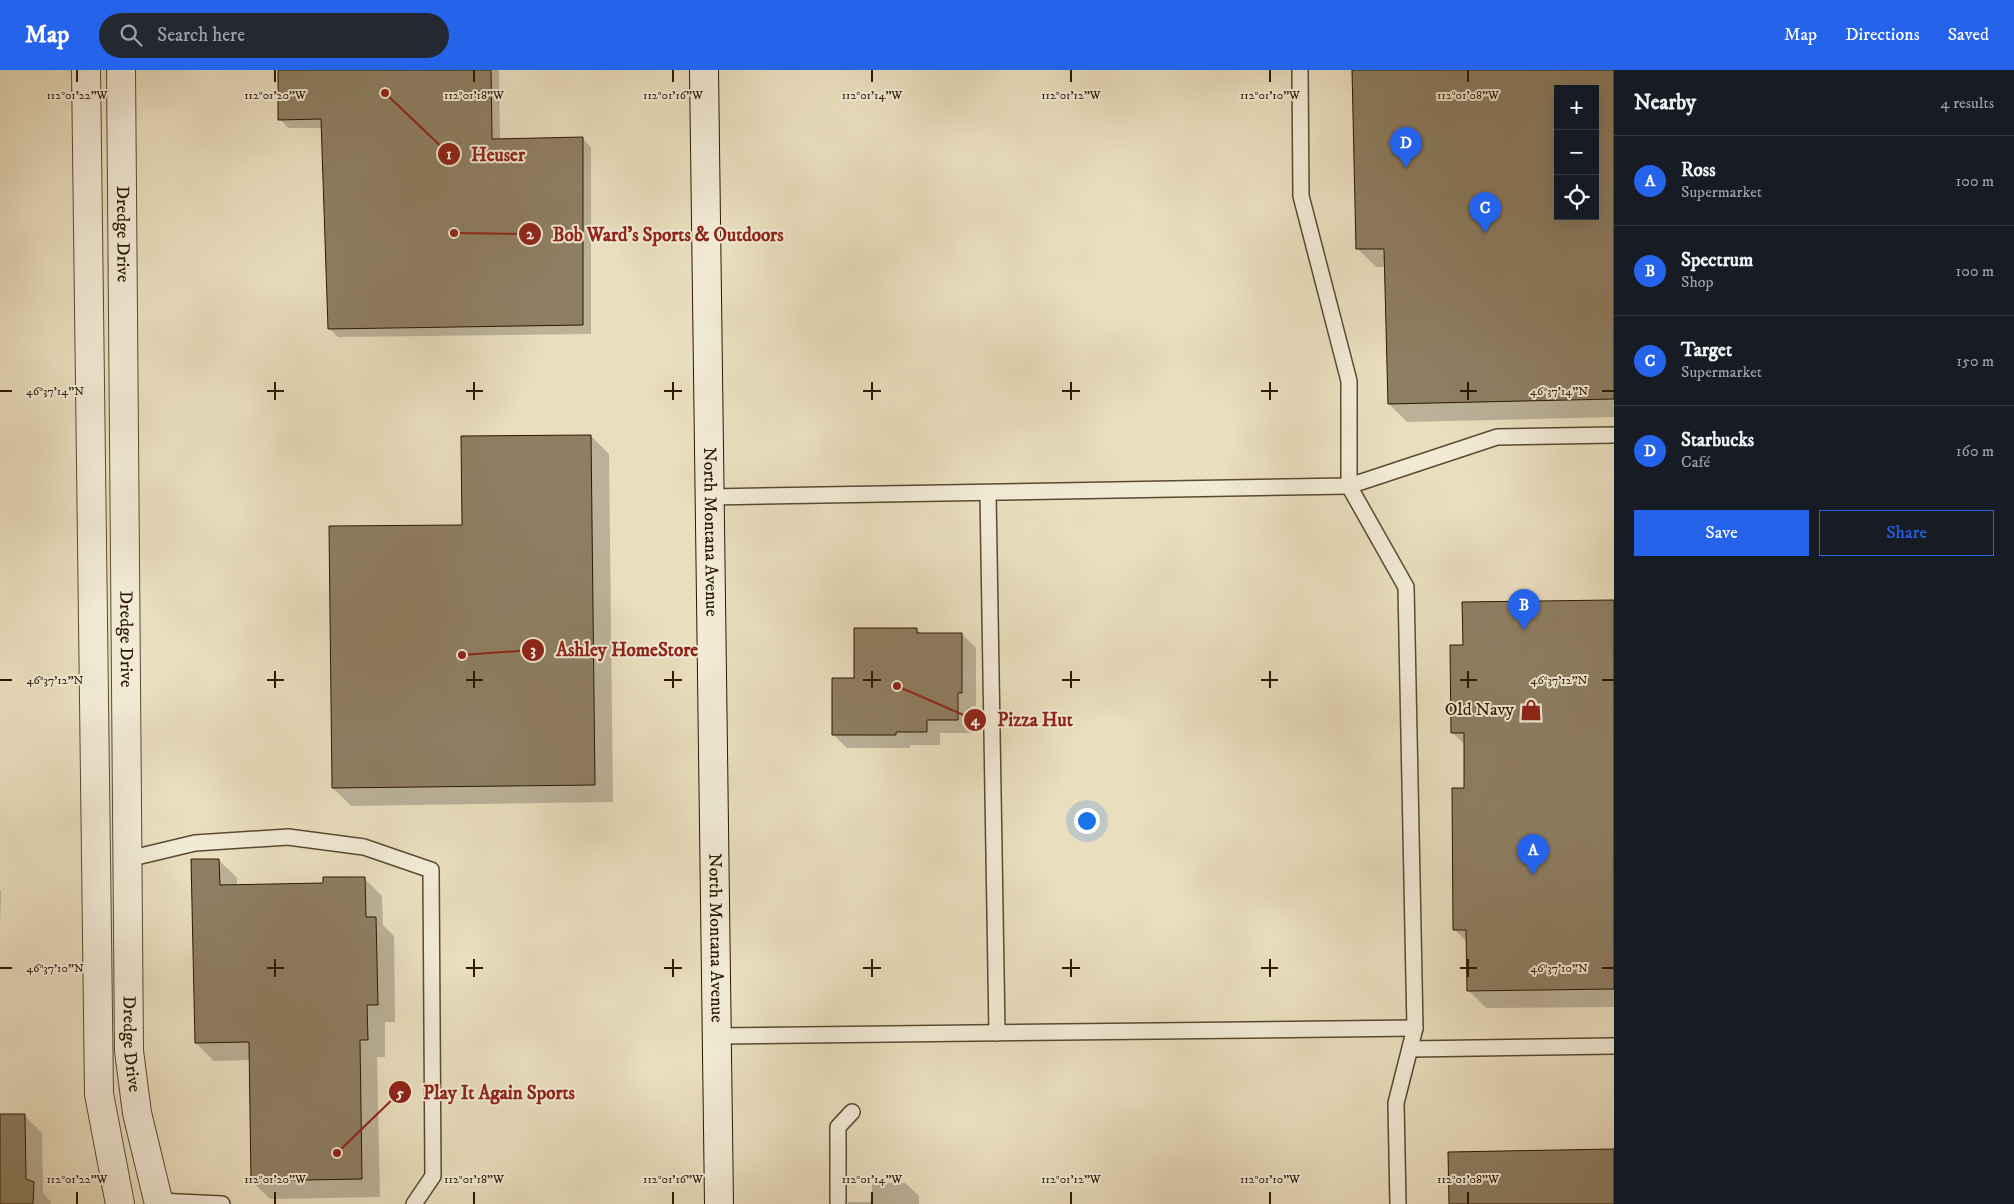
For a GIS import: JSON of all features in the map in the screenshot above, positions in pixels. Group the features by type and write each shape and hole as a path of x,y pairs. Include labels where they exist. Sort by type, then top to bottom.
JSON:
{"street":[{"name":"Dredge Drive","path":"86,70 99,1094 120,1204"},
{"name":"Dredge Drive","path":"121,70 130,1051 137,1113 159,1202"},
{"name":"North Montana Avenue","path":"704,70 719,1204"}],"lane":[{"path":"1300,70 1300,196 1348,381 1349,486 1406,587 1415,1028 1396,1103 1398,1204"},
{"path":"710,497 1349,486 1497,438 1614,435"},
{"path":"988,492 997,1033"},
{"path":"128,859 195,843 288,838 364,847 431,870 433,1176 414,1204"},
{"path":"718,1036 1415,1028"},
{"path":"1410,1049 1614,1046"},
{"path":"838,1201 838,1127 852,1112"},
{"path":"159,1202 222,1204"}],"building":[{"path":"278,70 491,70 492,139 583,137 583,325 328,329 321,119 278,120"},
{"path":"1352,70 1614,70 1614,399 1388,404 1384,249 1356,249"},
{"path":"591,435 595,785 332,788 329,526 462,525 461,436"},
{"path":"1614,600 1614,989 1467,991 1466,930 1453,930 1452,788 1464,788 1464,733 1451,733 1450,645 1463,645 1462,602"},
{"path":"854,628 917,628 917,633 962,633 962,693 958,693 958,720 927,720 927,732 896,732 896,735 832,735 832,678 854,678"},
{"path":"191,859 219,859 220,885 323,883 323,877 365,877 366,917 376,917 378,1005 367,1005 368,1040 360,1040 362,1179 251,1181 249,1042 195,1043"},
{"path":"0,1114 25,1114 26,1179 34,1182 33,1204 0,1204"},
{"path":"1614,1149 1614,1204 1449,1204 1448,1152"}],"place":[{"name":"Heuser","path":"385,93"},
{"name":"Starbucks","path":"1406,168"},
{"name":"Bob Ward's Sports & Outdoors","path":"454,233"},
{"name":"Target","path":"1485,233"},
{"name":"Spectrum","path":"1524,630"},
{"name":"Ashley HomeStore","path":"462,655"},
{"name":"Pizza Hut","path":"897,686"},
{"name":"Old Navy","path":"1531,710"},
{"name":"Ross","path":"1533,875"},
{"name":"Play It Again Sports","path":"337,1153"}]}
